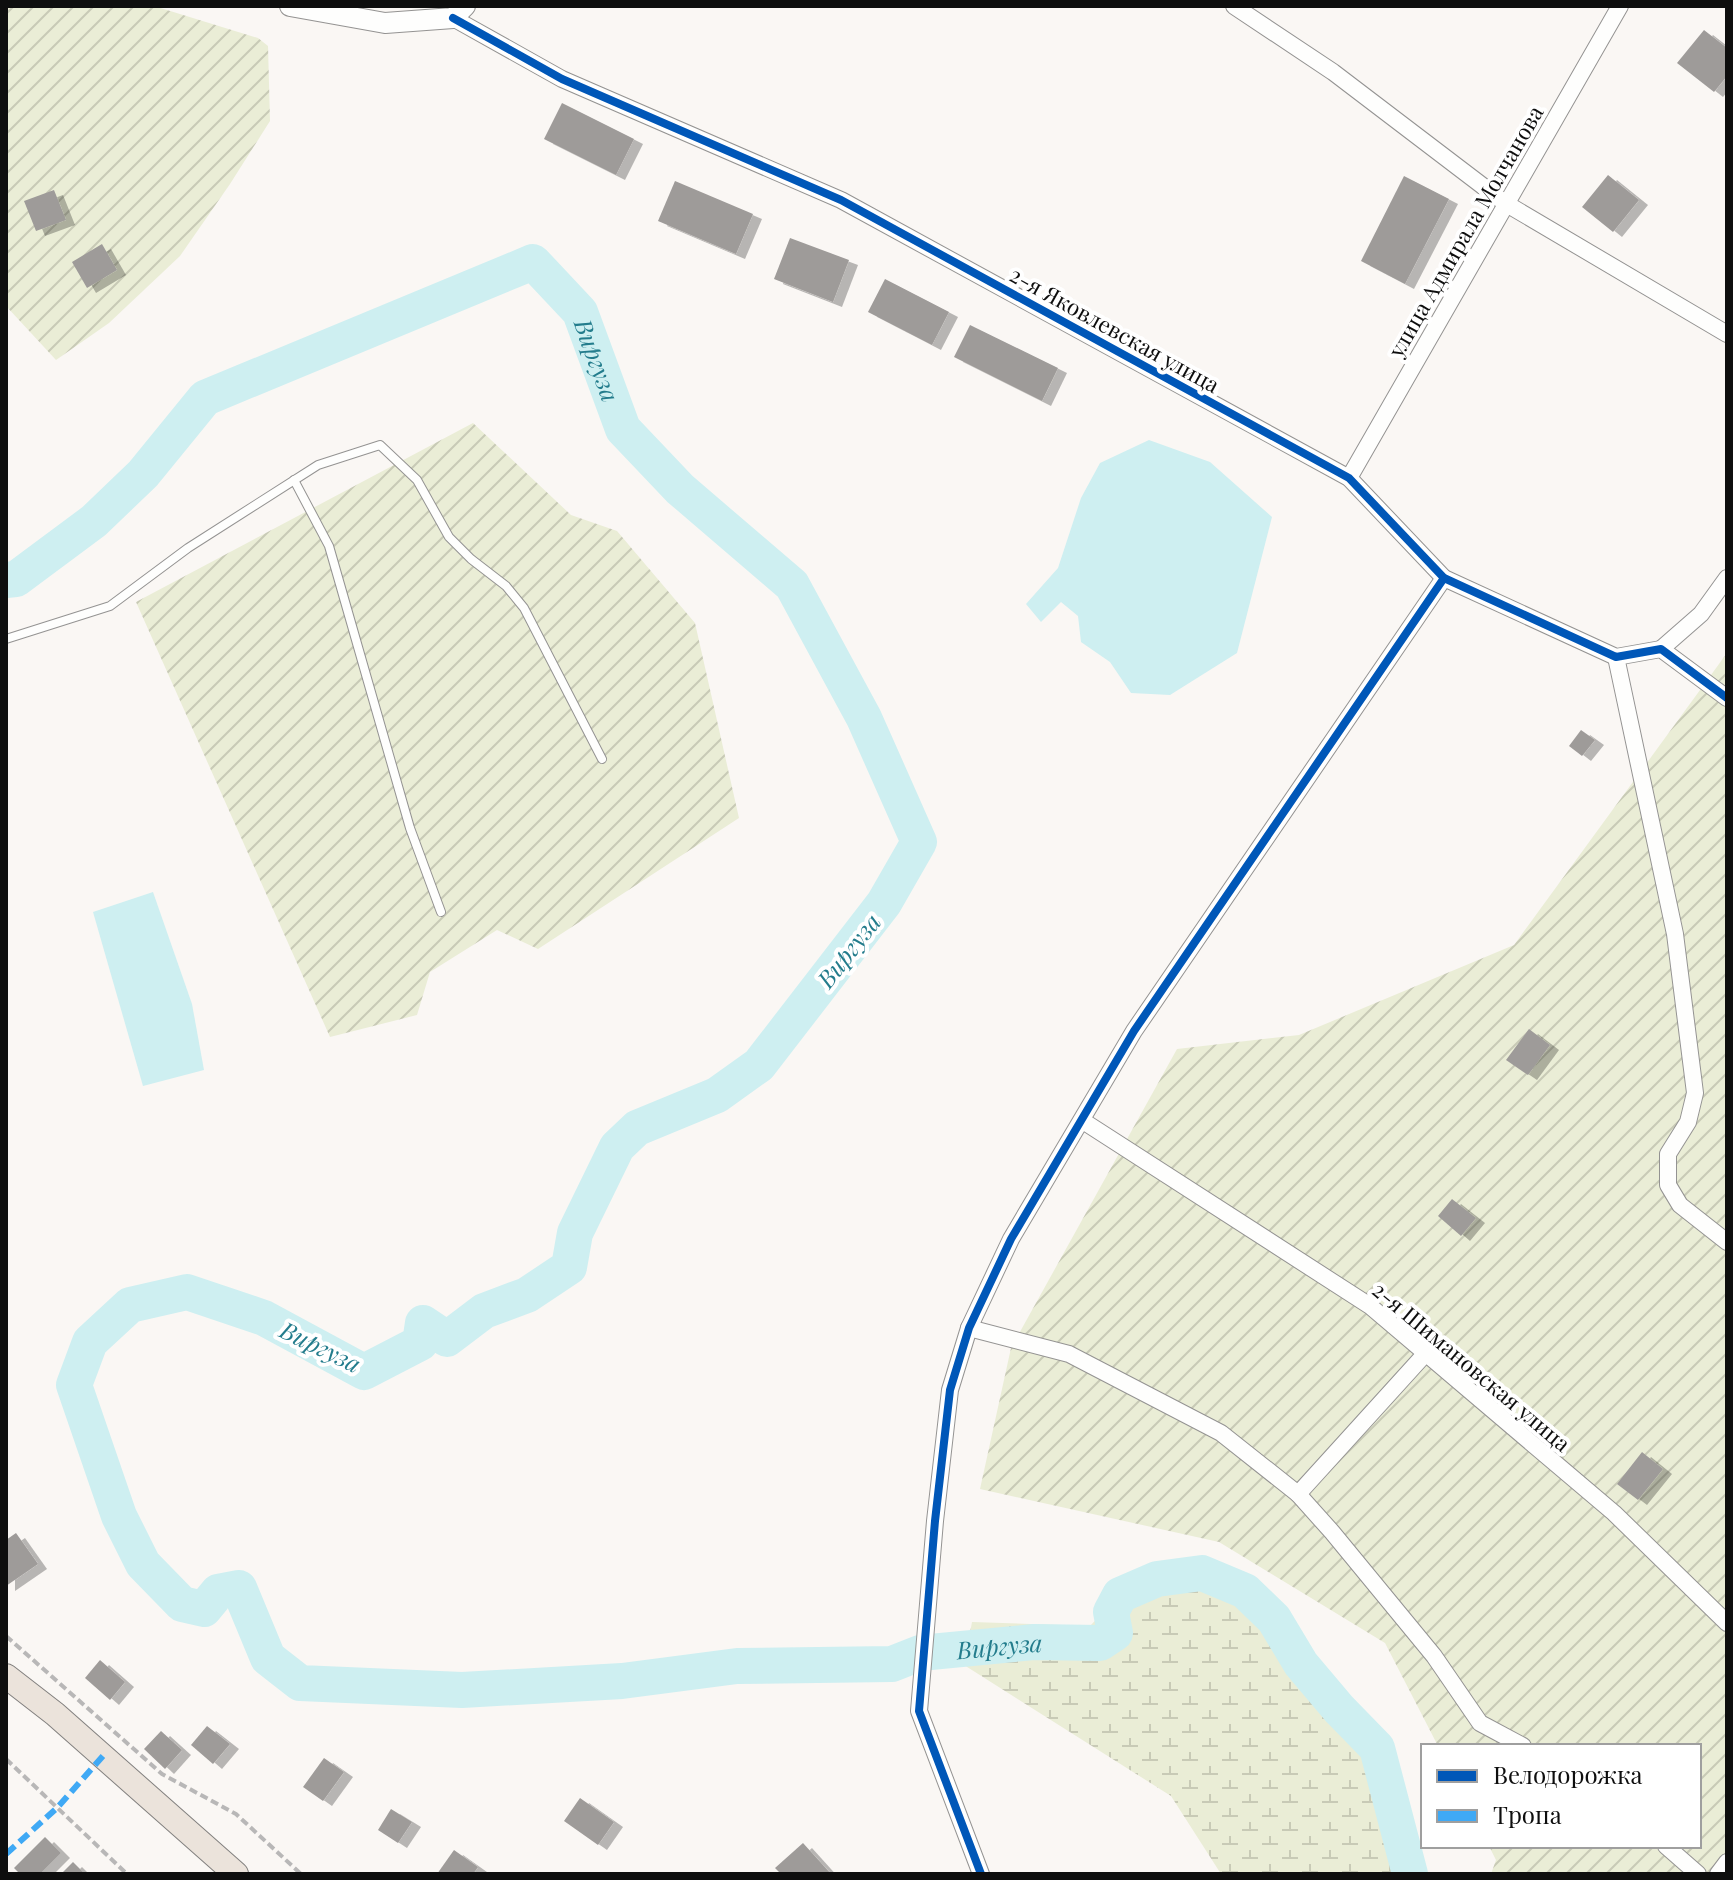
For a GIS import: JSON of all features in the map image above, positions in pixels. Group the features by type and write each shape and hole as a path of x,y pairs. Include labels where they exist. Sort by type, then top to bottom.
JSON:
{"main road":[{"path":"6,1676 91,1745 236,1874"}],"street":[{"path":"290,6 385,23 459,12"},
{"path":"1234,6 1333,72 1505,203 1727,334"},
{"name":"улица Адмирала Молчанова","path":"1349,478 1620,6"},
{"name":"2-я Яковлевская улица","path":"459,12 562,79 841,200 1349,478 1444,578 1616,657"},
{"path":"981,1874 919,1711 950,1390 969,1328 1011,1239 1134,1031 1444,578"},
{"path":"1727,578 1701,614 1661,649 1616,657 1675,934 1695,1093 1688,1122 1668,1154 1668,1185 1680,1205 1727,1242"},
{"path":"1661,649 1727,698"},
{"name":"2-я Шимановская улица","path":"1083,1121 1370,1306 1614,1513 1727,1623"},
{"path":"969,1328 1069,1354 1221,1433 1298,1494 1434,1656 1480,1723 1519,1744"},
{"path":"1298,1494 1425,1354"},
{"path":"1668,1848 1698,1874"},
{"path":"1718,1874 1727,1862"}],"lane":[{"path":"6,639 110,606 188,548 318,465 380,445 417,480 449,537 506,586 524,608 602,759"},
{"path":"294,480 329,546 406,815 441,912"}],"path":[{"path":"6,1636 162,1774 236,1814 301,1874"},
{"path":"6,1759 127,1874"}],"green space":[{"path":"6,6 154,6 258,38 268,46 270,121 230,184 180,256 109,323 56,360 6,306"},
{"path":"473,423 571,515 617,531 695,623 739,818 538,949 497,930 430,972 417,1015 330,1037 136,602"},
{"path":"1727,653 1727,1874 1491,1874 1496,1860 1490,1848 1701,1848 1701,1744 1437,1744 1385,1643 1219,1542 980,1489 1011,1348 1177,1049 1299,1035 1514,945"},
{"path":"1202,1573 1245,1591 1274,1619 1301,1664 1377,1748 1410,1874 1221,1874 1171,1796 964,1665 972,1622 1090,1626 1117,1601 1140,1587"}],"water":[{"path":"1149,440 1210,462 1272,517 1237,653 1170,695 1131,693 1110,662 1081,642 1078,616 1061,602 1041,622 1026,604 1058,568 1081,498 1100,463"},
{"path":"153,892 192,1004 204,1070 143,1086 93,912"}],"building":[{"path":"1704,30 1727,48 1727,76 1714,92 1677,63"},
{"path":"562,103 634,139 616,175 544,139"},
{"path":"1608,175 1639,200 1613,232 1582,207"},
{"path":"1404,176 1449,199 1405,284 1361,261"},
{"path":"675,181 753,214 736,254 658,221"},
{"path":"54,190 66,220 36,231 24,201"},
{"path":"790,238 849,260 833,302 774,279"},
{"path":"102,244 117,270 87,288 72,262"},
{"path":"885,279 949,312 932,345 868,312"},
{"path":"970,325 1058,368 1042,401 954,357"},
{"path":"1581,730 1595,740 1582,756 1569,746"},
{"path":"1529,1029 1550,1045 1528,1075 1506,1060"},
{"path":"1452,1199 1476,1218 1461,1236 1438,1216"},
{"path":"1642,1452 1663,1469 1638,1500 1617,1484"},
{"path":"16,1533 38,1564 6,1586 6,1540"},
{"path":"100,1660 125,1682 110,1700 85,1678"},
{"path":"207,1726 230,1744 213,1764 191,1745"},
{"path":"161,1731 182,1750 165,1769 144,1749"},
{"path":"324,1758 344,1772 323,1801 303,1787"},
{"path":"580,1798 614,1822 598,1845 564,1821"},
{"path":"391,1809 412,1822 398,1843 378,1830"},
{"path":"45,1837 61,1853 40,1874 20,1874 14,1868"},
{"path":"803,1843 831,1874 781,1874 775,1868"},
{"path":"454,1850 478,1867 473,1874 437,1874"},
{"path":"73,1862 85,1874 61,1874"}],"waterway":[{"name":"Виргуза","path":"6,580 16,579 94,521 143,474 205,398 533,262 580,312 623,429 680,489 792,585 864,718 919,842 884,903 759,1065 717,1095 637,1128 617,1147 575,1233 569,1267 527,1295 484,1311 447,1339 423,1323 420,1343 364,1372 264,1318 187,1292 130,1305 90,1342 74,1385 119,1516 143,1564 182,1604 204,1609 218,1592 239,1588 268,1658 300,1683 462,1690 622,1681 737,1666 892,1664 920,1653 1034,1642 1100,1643 1115,1633 1111,1612 1120,1595 1157,1579 1202,1573 1245,1591 1274,1619 1301,1664 1377,1748 1410,1874"}],"marked path":[{"path":"6,1854 57,1808 103,1756"}],"cycle path":[{"path":"453,18 562,79 841,200 1349,478 1444,578 1616,657 1661,649 1727,698"},
{"path":"981,1874 919,1711 950,1390 969,1328 1011,1239 1134,1031 1444,578"}]}
